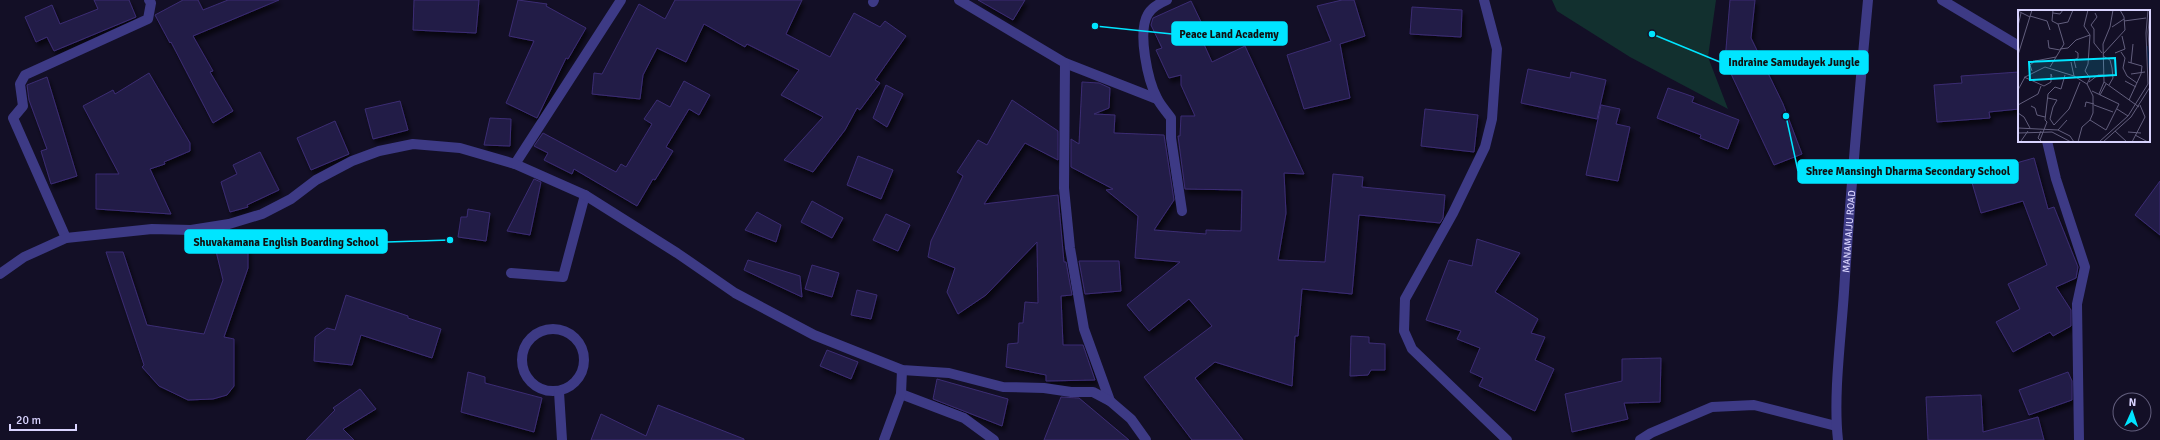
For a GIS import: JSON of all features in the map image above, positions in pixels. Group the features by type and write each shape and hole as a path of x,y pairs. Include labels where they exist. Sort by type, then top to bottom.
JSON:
{"street":[{"path":"66,238 13,118 23,106 20,84 25,75 148,19 151,3 149,0"},
{"path":"515,164 621,0"},
{"path":"959,0 1065,64 1157,99"},
{"path":"1167,0 1160,3 1147,15 1144,32 1144,62 1157,99 1172,118 1171,138 1182,211"},
{"path":"1484,0 1497,49 1492,119 1485,147 1453,213 1405,299 1404,331 1412,349 1507,440"},
{"name":"MANAMAIJU ROAD","path":"1838,440 1836,426 1854,149 1868,0"},
{"path":"1942,0 2018,45"},
{"path":"1065,64 1064,188 1070,248 1084,329 1110,401"},
{"path":"2047,142 2056,180 2084,267 2077,304 2079,440"},
{"path":"0,274 24,256 66,238 152,229 191,230 229,224 262,214 291,199 316,180 352,161 379,151 413,144 460,148 515,164 585,195 677,253 735,293 814,334 902,370 949,373 1003,387 1044,388 1071,392 1093,392 1110,401 1131,419 1146,440"},
{"path":"511,272 563,277 585,195"},
{"path":"557,328 573,335 584,350 585,368 576,384 560,392 541,390 527,379 521,362 526,344 538,332 557,328"},
{"path":"884,440 901,394 902,370"},
{"path":"560,392 562,440"},
{"path":"901,394 964,418 994,440"},
{"path":"1640,440 1651,433 1712,406 1754,405 1836,426"}],"green space":[{"path":"1552,0 1716,0 1708,57 1728,109 1630,57 1557,11"}],"building":[{"path":"94,0 129,0 136,17 54,51 47,37 36,42 25,17 52,5 60,24 98,9"},
{"path":"183,0 198,0 203,10 228,0 279,0 193,36 213,71 210,72 233,111 213,123 171,42 170,43 155,15"},
{"path":"414,0 479,0 476,33 413,30"},
{"path":"518,0 547,4 546,6 586,28 568,59 566,58 537,118 506,103 534,41 509,36"},
{"path":"675,0 802,0 786,34 830,57 854,13 880,27 885,21 906,36 875,80 880,83 860,110 857,108 845,130 813,172 784,160 823,117 781,95 799,70 747,44 745,47 704,24 686,62 657,48 643,75 640,99 592,94 594,73 602,74 639,4 665,19"},
{"path":"978,0 1025,0 1013,20"},
{"path":"1342,0 1354,0 1365,36 1340,44 1350,98 1304,109 1287,55 1331,41 1317,6"},
{"path":"1730,0 1755,0 1751,38 1783,104 1802,154 1774,165 1725,61"},
{"path":"1191,1 1204,28 1198,31 1212,62 1245,46 1304,174 1284,173 1286,213 1278,260 1325,262 1333,174 1363,177 1362,187 1445,195 1443,218 1440,223 1359,215 1352,294 1302,289 1298,336 1295,336 1292,386 1215,362 1195,378 1243,440 1192,440 1144,377 1212,326 1189,299 1149,331 1127,305 1180,262 1135,258 1138,216 1106,190 1113,189 1071,167 1071,139 1079,144 1082,82 1099,83 1110,88 1109,108 1094,114 1115,115 1114,133 1164,135 1174,200 1154,230 1206,234 1206,230 1241,231 1242,190 1185,189 1178,136 1180,136 1181,116 1195,116 1181,85 1181,75 1169,78 1156,50 1162,48 1151,25 1153,18"},
{"path":"1412,7 1462,10 1461,37 1410,34"},
{"path":"1528,69 1570,78 1571,72 1606,80 1597,119 1521,103"},
{"path":"2018,72 2018,109 1989,112 1990,118 1937,122 1934,85 1962,83 1961,76"},
{"path":"149,73 190,143 190,151 164,162 165,164 150,169 171,214 96,209 96,174 119,174 83,106 113,90 115,94"},
{"path":"47,77 77,176 51,184 41,151 47,149 29,100 27,85"},
{"path":"684,81 710,95 699,115 689,109 666,147 673,151 655,180 653,179 637,206 574,169 572,174 544,160 548,153 534,146 543,133 616,172 621,164 626,167 652,124 644,119 657,100 670,107"},
{"path":"886,85 903,94 887,127 873,118"},
{"path":"1668,88 1694,97 1692,102 1739,120 1728,149 1700,138 1701,135 1657,118"},
{"path":"1012,100 1058,131 1058,160 1025,143 984,204 1058,195 1064,262 1066,262 1072,295 1061,296 1063,345 1083,345 1095,380 1046,381 1046,375 1006,367 1008,344 1018,343 1019,323 1023,323 1025,302 1038,303 1037,242 986,295 958,314 947,292 955,268 928,257 931,241 963,176 957,172 978,140 987,145"},
{"path":"400,101 408,130 373,139 365,109"},
{"path":"1601,105 1620,109 1616,124 1630,127 1618,181 1586,175"},
{"path":"1425,109 1478,115 1474,152 1421,146"},
{"path":"490,118 511,119 510,146 484,145"},
{"path":"335,121 349,154 311,170 297,138"},
{"path":"260,152 279,190 247,205 248,207 230,212 221,182 237,174 233,165"},
{"path":"858,156 893,170 881,199 847,185"},
{"path":"2034,158 2048,209 2054,207 2078,267 2076,278 2056,287 2071,310 2071,326 2053,336 2050,332 2013,352 1996,322 2020,309 2008,284 2047,265 2023,201 1981,213 1970,176"},
{"path":"534,179 541,182 530,235 507,231"},
{"path":"2160,181 2160,235 2135,215"},
{"path":"812,201 843,218 832,238 801,222"},
{"path":"468,209 490,213 486,241 458,237 461,217 467,217"},
{"path":"757,212 781,225 776,242 745,230"},
{"path":"886,214 910,225 898,251 873,240"},
{"path":"1477,239 1520,253 1495,292 1538,319 1531,333 1545,337 1535,360 1554,369 1535,411 1479,386 1483,378 1470,372 1480,348 1457,339 1461,331 1426,320 1449,260 1472,266"},
{"path":"248,246 248,268 224,337 234,339 234,386 227,395 213,399 188,400 159,386 142,367 144,365 106,252 123,252 147,325 204,334 223,280 215,247"},
{"path":"748,260 800,276 802,297 744,270"},
{"path":"1079,261 1119,261 1121,291 1085,294"},
{"path":"812,265 839,273 832,297 805,289"},
{"path":"857,290 877,295 871,319 851,315"},
{"path":"346,295 441,329 432,358 361,335 352,365 314,361 315,337 327,328 335,330"},
{"path":"1351,336 1369,337 1369,343 1385,344 1385,370 1371,370 1368,375 1350,376"},
{"path":"827,350 858,362 851,379 820,366"},
{"path":"1661,358 1660,402 1624,403 1628,419 1572,432 1565,394 1622,381 1622,359"},
{"path":"468,372 485,377 485,383 542,398 534,432 461,412"},
{"path":"2068,372 2072,381 2072,400 2029,415 2019,390"},
{"path":"937,379 1008,399 1002,426 933,399"},
{"path":"360,389 376,409 343,429 354,440 306,440 335,410 333,408"},
{"path":"1981,395 1983,432 2038,417 2044,440 1928,440 1926,397"},
{"path":"1061,397 1079,398 1129,440 1044,440"},
{"path":"658,405 744,440 591,440 601,414 646,436"}],"place":[{"name":"Peace Land Academy","path":"1095,26"},
{"name":"Indraine Samudayek Jungle","path":"1652,34"},
{"name":"Shree Mansingh Dharma Secondary School","path":"1786,116"},
{"name":"Shuvakamana English Boarding School","path":"450,240"}]}
